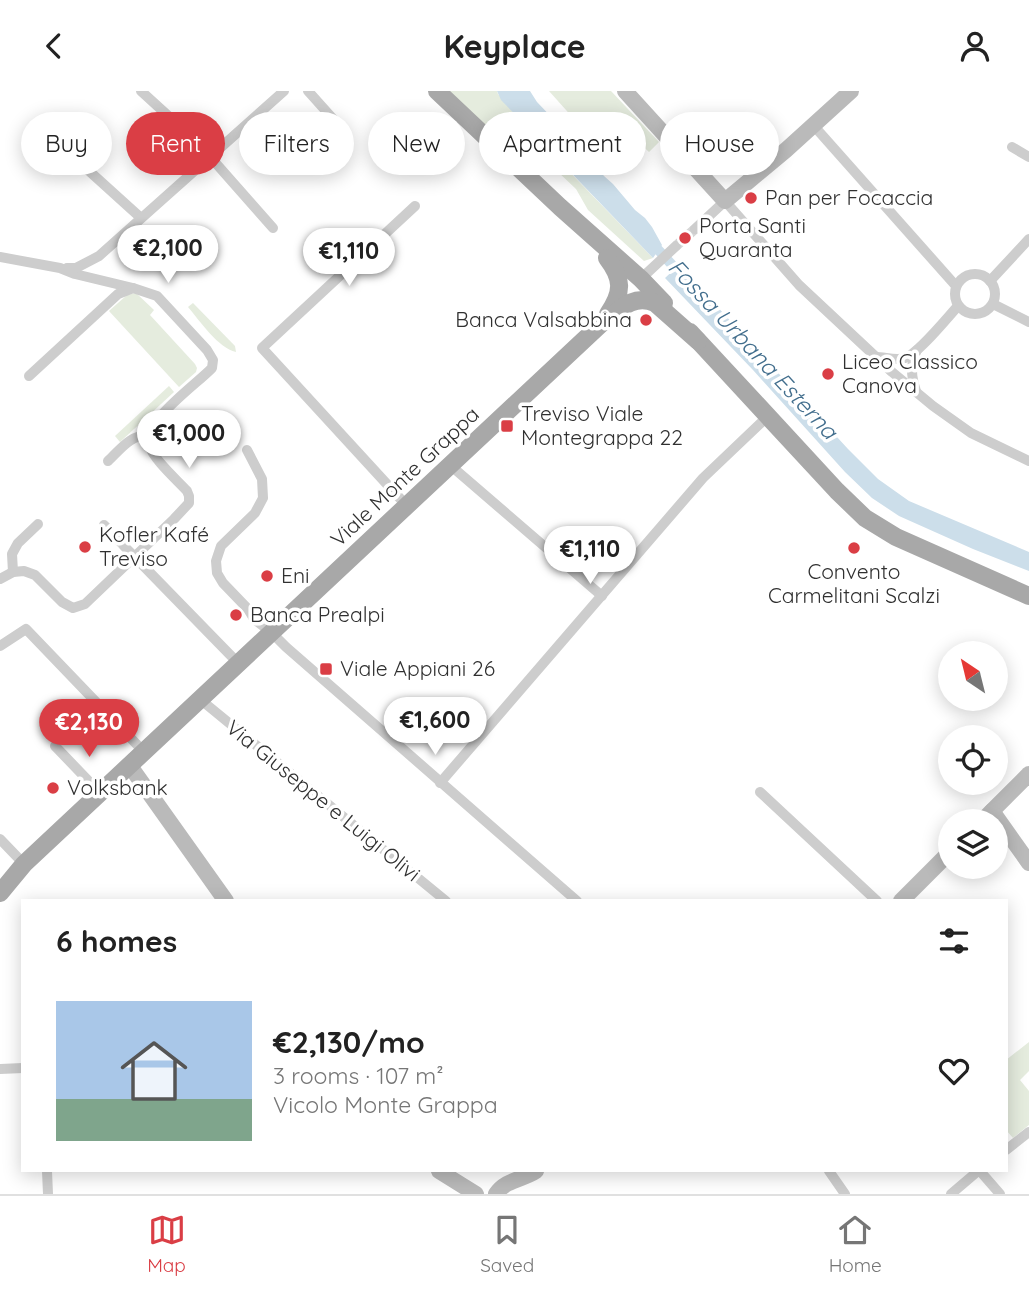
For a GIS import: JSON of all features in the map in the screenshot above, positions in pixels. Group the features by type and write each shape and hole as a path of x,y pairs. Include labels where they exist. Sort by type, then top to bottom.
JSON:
{"main road":[{"path":"437,91 591,235 644,276 698,341 837,491 865,517 896,537 1029,596"},
{"name":"Viale Monte Grappa","path":"591,235 619,277 617,298 602,323"},
{"name":"Viale Monte Grappa","path":"24,864 602,323 629,302 641,299 655,303 698,341"},
{"path":"0,879 24,864"},
{"path":"0,893 24,864"}],"street":[{"path":"141,91 166,112"},
{"path":"225,143 284,91"},
{"path":"308,91 327,112"},
{"path":"625,91 799,285 876,357 942,413 971,433 1029,461"},
{"path":"695,229 851,91"},
{"path":"814,126 956,286"},
{"path":"1012,147 1029,157"},
{"path":"225,173 273,228"},
{"path":"95,175 141,219"},
{"path":"0,257 60,268 76,268 99,255 189,175"},
{"path":"407,506 262,348 415,206"},
{"path":"990,281 1029,239"},
{"path":"644,276 676,246"},
{"path":"0,579 13,572 24,571 35,575 62,602 73,608 85,604 189,503 187,491 153,453 148,435 155,421 212,368 213,360 157,296 60,268"},
{"path":"965,276 985,276 990,281 995,292 993,304 989,309 976,315 963,311 958,306 954,296 956,286 965,276"},
{"path":"100,279 108,298 106,305"},
{"path":"29,376 118,294 133,288"},
{"path":"993,304 1029,322"},
{"path":"876,357 905,358 958,306"},
{"path":"916,350 912,378 917,392"},
{"path":"440,783 703,478 768,416"},
{"path":"108,461 132,438 148,435"},
{"path":"247,450 262,479 263,498 255,513 221,545 216,566 220,577 254,619 575,899"},
{"path":"450,465 602,596"},
{"path":"13,572 12,554 18,543 38,524"},
{"path":"124,546 239,664"},
{"path":"0,646 26,629 145,753"},
{"name":"Via Giuseppe e Luigi Olivi","path":"201,700 444,899"},
{"path":"55,746 100,794"},
{"path":"130,766 225,899"},
{"path":"994,809 1029,774"},
{"path":"760,792 875,899"},
{"path":"0,839 24,864"},
{"path":"1008,840 1029,863"},
{"path":"903,899 938,864"},
{"path":"0,1069 21,1068"},
{"path":"1008,1148 1029,1132"},
{"path":"47,1172 48,1194"},
{"path":"441,1172 476,1194"},
{"path":"496,1194 506,1183 535,1172"},
{"path":"830,1172 845,1194"},
{"path":"951,1194 978,1172"},
{"path":"980,1172 1000,1194"}],"shaded area":[{"path":"445,91 497,91 513,112 479,112 479,120"},
{"path":"549,91 611,91 631,112 568,112"},
{"path":"646,128 659,142 649,152 646,149"},
{"path":"561,175 573,175 653,258 644,261 588,210 576,189"},
{"path":"136,293 154,310 150,315 197,368 179,387 109,311 127,295"},
{"path":"193,303 235,346 236,352 210,333 188,307"},
{"path":"169,386 174,392 120,442 115,436"},
{"path":"1029,1042 1029,1071 1020,1080 1029,1091 1029,1125 1013,1138 1008,1132 1008,1058"}],"water":[{"path":"497,91 530,91 547,112 513,112 501,100"},
{"path":"573,175 603,175 613,184 645,218 662,245 653,258"},
{"path":"679,265 878,479 909,501 1029,552 1029,571 899,516 872,498 665,278"}],"waterway":[{"name":"Fossa Urbana Esterna","path":"651,242 685,279"}],"tunnel":[{"path":"676,246 695,229"},
{"path":"106,527 124,546"}],"place":[{"name":"Pan per Focaccia","path":"751,198"},
{"name":"Porta Santi Quaranta","path":"685,238"},
{"name":"Banca Valsabbina","path":"646,320"},
{"name":"Liceo Classico Canova","path":"828,374"},
{"name":"Treviso Viale Montegrappa 22","path":"507,426"},
{"name":"Kofler Kafé Treviso","path":"85,547"},
{"name":"Convento Carmelitani Scalzi","path":"854,548"},
{"name":"Eni","path":"267,576"},
{"name":"Banca Prealpi","path":"236,615"},
{"name":"Viale Appiani 26","path":"326,669"},
{"name":"Volksbank","path":"53,788"}]}
